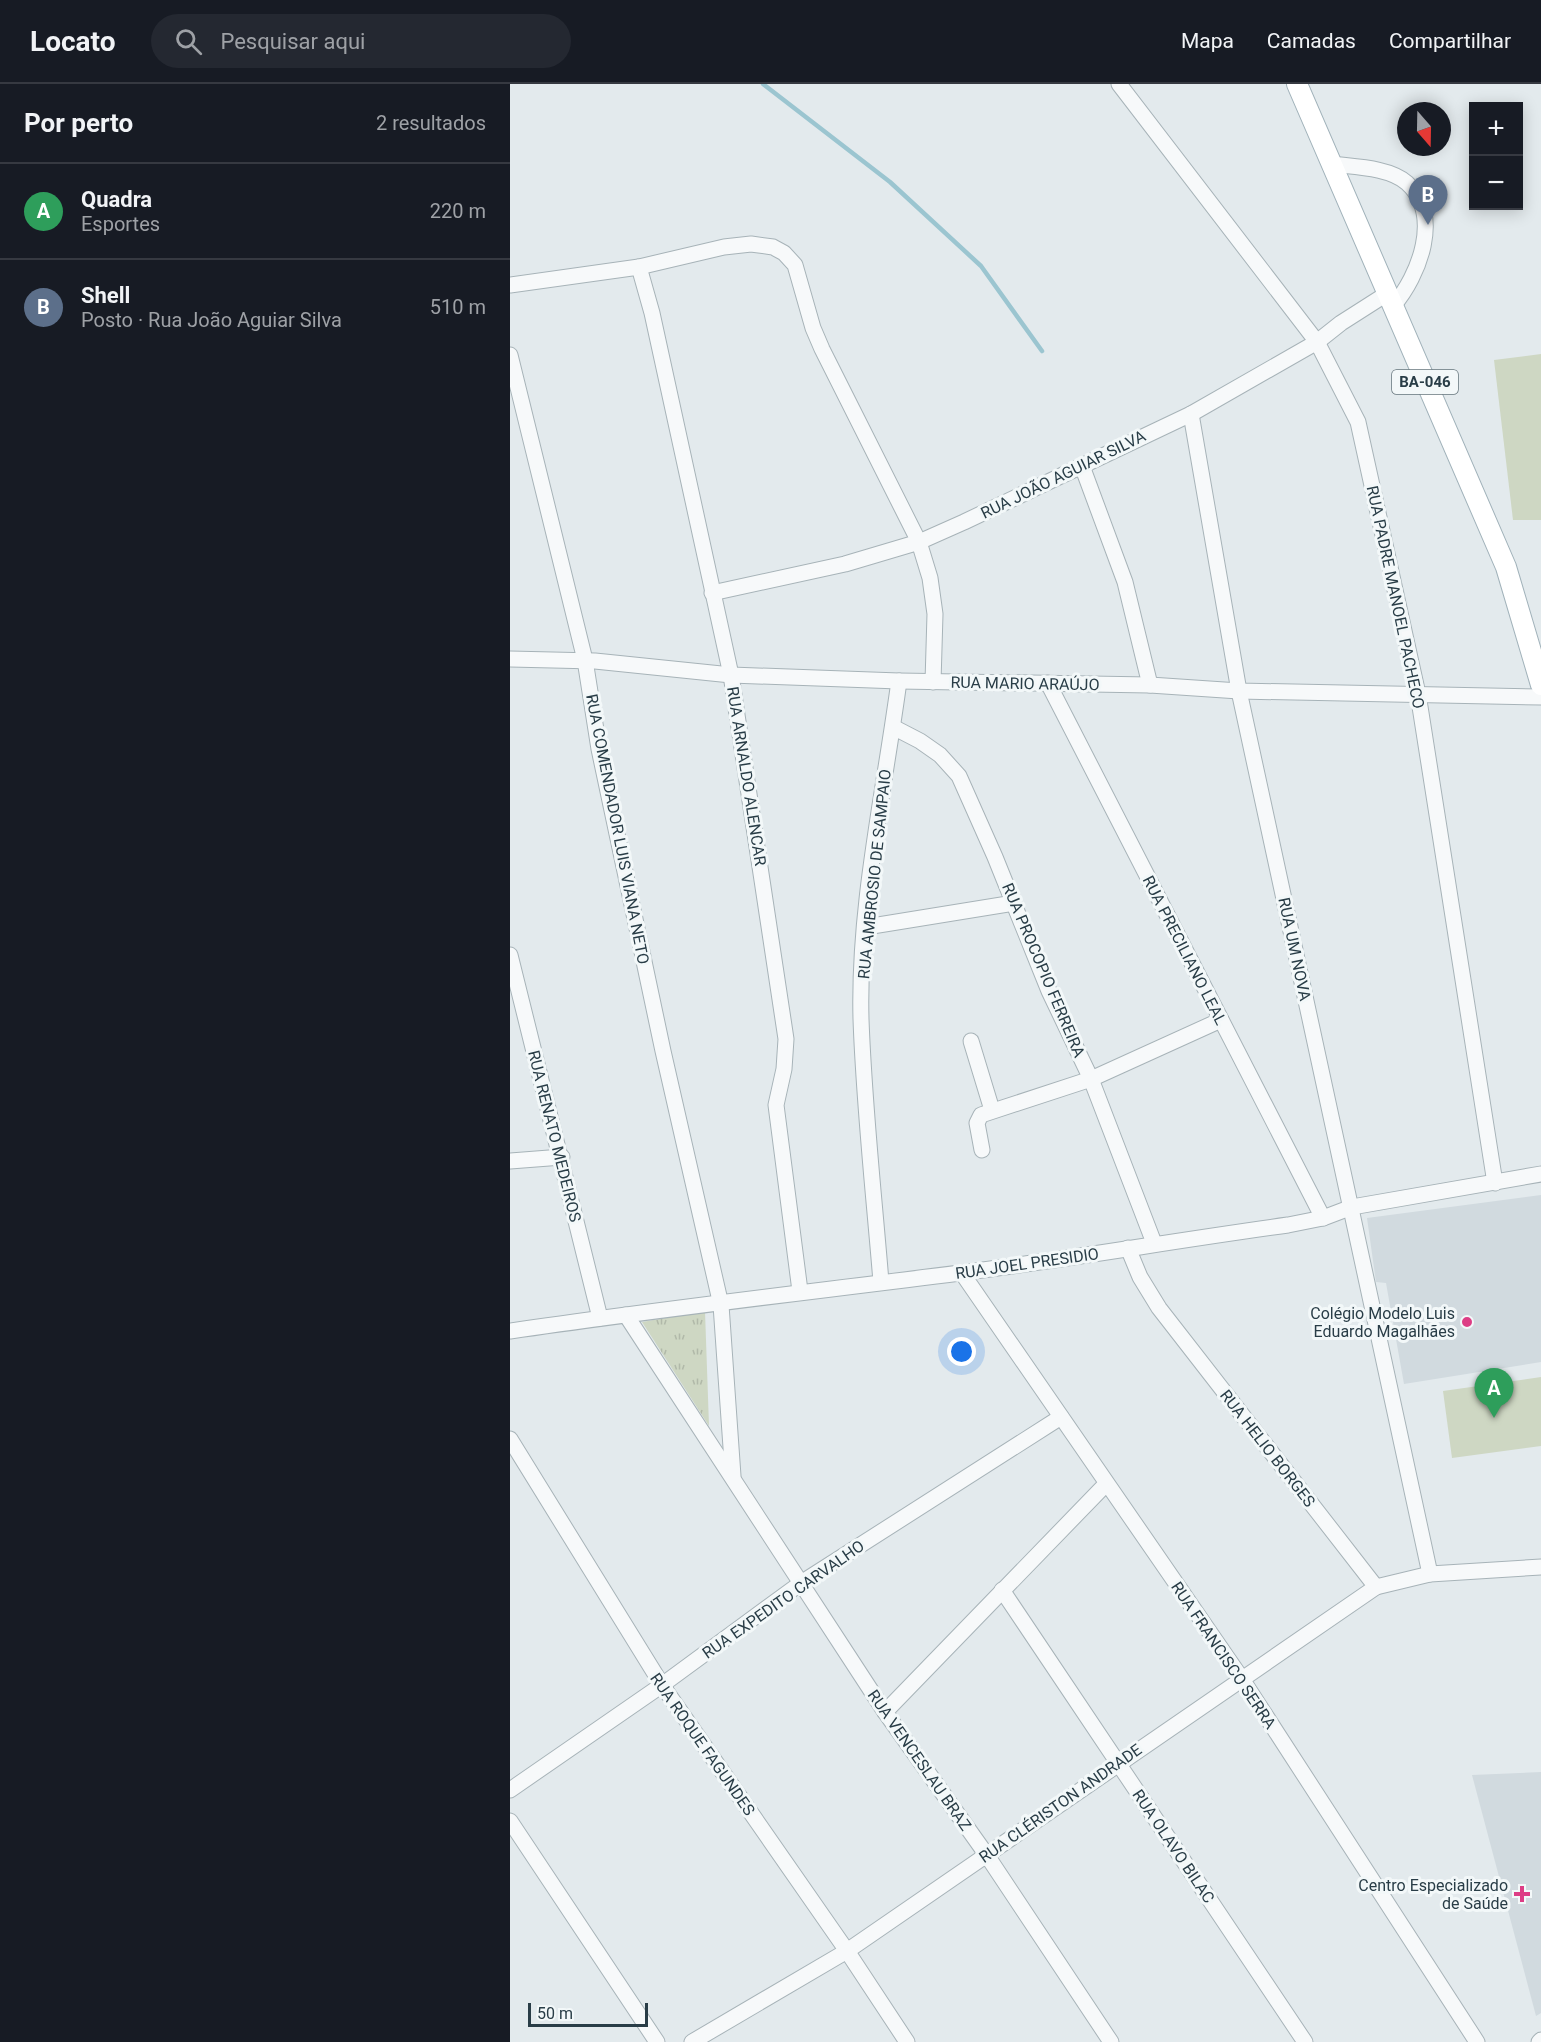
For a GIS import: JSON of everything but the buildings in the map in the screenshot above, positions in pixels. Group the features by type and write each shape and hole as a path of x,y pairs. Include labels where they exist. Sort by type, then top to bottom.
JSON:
{"main road":[{"name":"BA-046","path":"1297,84 1506,567 1541,685"}],"street":[{"name":"RUA PADRE MANOEL PACHECO","path":"1119,84 1317,342 1358,422 1418,694 1495,1183"},
{"path":"1331,164 1384,173 1406,182 1415,193 1424,218 1424,244 1417,266 1404,293 1390,299"},
{"path":"510,285 639,267 751,244 773,247 790,258 800,278 813,328 822,349 919,542 930,578 935,614 933,682"},
{"name":"RUA ARNALDO ALENCAR","path":"639,267 652,313 731,675 786,1039 784,1069 776,1105 800,1291"},
{"name":"RUA JOÃO AGUIAR SILVA","path":"712,593 845,564 919,542 1191,414 1317,342 1341,323 1390,299"},
{"name":"RUA COMENDADOR LUIS VIANA NETO","path":"510,355 585,660 599,750 655,1016 721,1305 733,1476"},
{"name":"RUA UM NOVA","path":"1191,414 1239,691 1430,1574"},
{"path":"1082,466 1125,582 1150,685"},
{"name":"RUA MARIO ARAÚJO","path":"510,659 585,660 731,675 933,682 1150,685 1239,691 1541,697"},
{"name":"RUA AMBROSIO DE SAMPAIO","path":"881,1282 861,1018 866,927 887,753 899,681"},
{"name":"RUA PRECILIANO LEAL","path":"1048,683 1323,1218"},
{"name":"RUA PROCOPIO FERREIRA","path":"893,727 940,755 959,776 1049,991 1091,1079 1154,1243"},
{"path":"866,927 1014,903"},
{"name":"RUA RENATO MEDEIROS","path":"510,955 562,1157 600,1318"},
{"path":"982,1150 978,1119 992,1110 1091,1079 1221,1020"},
{"path":"971,1041 992,1110"},
{"path":"510,1161 562,1157"},
{"name":"RUA JOEL PRESIDIO","path":"510,1331 600,1318 721,1305 800,1291 962,1273 1128,1248 1323,1218 1352,1207 1541,1174"},
{"name":"RUA HELIO BORGES","path":"1128,1248 1140,1277 1159,1308 1376,1587"},
{"name":"RUA FRANCISCO SERRA","path":"962,1273 1242,1678 1477,2042"},
{"name":"RUA VENCESLAU BRAZ","path":"626,1315 885,1712 986,1854 1111,2042"},
{"name":"RUA EXPEDITO CARVALHO","path":"510,1790 662,1686 801,1583 1061,1417"},
{"name":"RUA ROQUE FAGUNDES","path":"510,1439 662,1686 847,1951 907,2042"},
{"path":"885,1712 1106,1484"},
{"name":"RUA CLÉRISTON ANDRADE","path":"692,2042 847,1951 1376,1587 1430,1574 1541,1567"},
{"name":"RUA OLAVO BILAC","path":"1002,1590 1305,2042"},
{"path":"510,1821 657,2042"}],"shaded area":[{"name":"Colégio Modelo Luis Eduardo Magalhães","path":"1541,1195 1541,1362 1404,1384 1386,1283 1376,1282 1367,1218"},
{"name":"Centro Especializado de Saúde","path":"1541,1772 1541,2013 1536,2016 1472,1775"}],"green space":[{"path":"1541,354 1541,520 1513,520 1494,360"},
{"path":"705,1311 709,1426 642,1322"},
{"path":"1541,1377 1541,1446 1452,1458 1443,1391"}],"waterway":[{"path":"763,84 890,182 981,266 1042,351"}],"place":[{"name":"Shell","path":"1428,225"},
{"name":"Colégio Modelo Luis Eduardo Magalhães","path":"1467,1322"},
{"name":"Quadra","path":"1494,1418"},
{"name":"Centro Especializado de Saúde","path":"1522,1894"}]}
